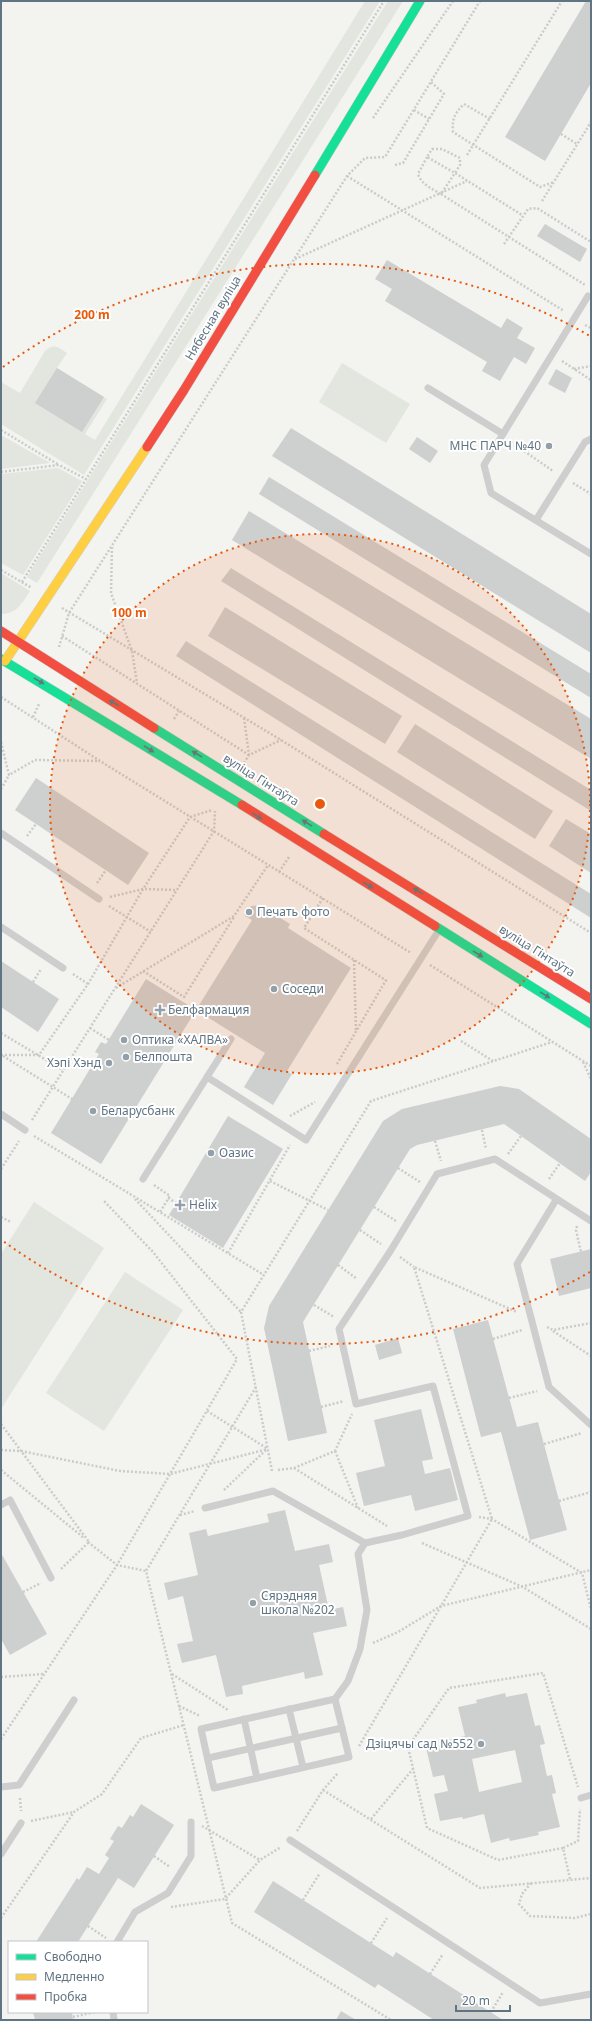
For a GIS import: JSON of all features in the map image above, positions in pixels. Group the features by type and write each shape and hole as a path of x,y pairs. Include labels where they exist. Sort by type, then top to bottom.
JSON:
{"main road":[{"name":"Нябесная вуліца","path":"3,660 18,641 184,390 420,1"},
{"name":"вуліца Гінтаўта","path":"1,632 18,641 55,667 445,921 591,1024"},
{"name":"вуліца Гінтаўта","path":"3,660 205,783 445,921 591,999"}],"lane":[{"path":"588,296 484,465 491,493 591,554"},
{"path":"428,388 502,435"},
{"path":"536,520 585,442 591,439"},
{"path":"1,833 99,899"},
{"path":"207,1077 306,1140 445,921"},
{"path":"1,927 62,968"},
{"path":"143,1179 231,1039"},
{"path":"1,1114 25,1130"},
{"path":"205,1508 273,1491 365,1543 402,1535 468,1516 433,1386 356,1401 339,1329 392,1250 437,1174 495,1159 556,1200 591,1221"},
{"path":"556,1200 517,1264 549,1387 591,1425"},
{"path":"1,1505 10,1500 51,1578"},
{"path":"335,1698 349,1757 214,1788 201,1729 335,1698 348,1681 360,1649 367,1610 358,1554 365,1543"},
{"path":"1,1787 19,1785 74,1700"},
{"path":"289,1709 303,1767"},
{"path":"244,1719 257,1778"},
{"path":"208,1758 342,1728"},
{"path":"581,1798 591,1795"},
{"path":"118,1941 135,1912 168,1893 191,1856 191,1822"},
{"path":"1,1854 21,1823"},
{"path":"290,1840 540,2003 591,1994"}],"path":[{"path":"22,582 384,1"},
{"path":"371,122 453,1"},
{"path":"69,613 347,176 365,158 385,157 480,1"},
{"path":"467,155 562,1"},
{"path":"395,165 403,162 444,94 431,82"},
{"path":"490,119 464,104 455,112 452,120 453,132 473,146 540,186 554,182"},
{"path":"414,110 429,119"},
{"path":"542,201 591,122"},
{"path":"561,134 577,144"},
{"path":"441,194 460,165 460,158 451,152 442,149 432,149 418,174 420,180 441,194 591,288"},
{"path":"427,157 522,215"},
{"path":"347,176 591,328"},
{"path":"294,260 467,181"},
{"path":"504,244 522,215 528,209 537,208 591,242"},
{"path":"552,355 591,380"},
{"path":"574,369 591,366"},
{"path":"1,430 59,465 86,479"},
{"path":"502,435 562,477 591,494"},
{"path":"1,472 59,465"},
{"path":"113,545 111,593 132,651 137,684"},
{"path":"1,570 46,597 69,613 281,740 591,933"},
{"path":"62,636 249,756"},
{"path":"1,697 100,761 323,898 591,1066"},
{"path":"244,718 249,756"},
{"path":"249,756 281,740"},
{"path":"1,742 9,775"},
{"path":"1,789 9,775 35,760 100,761"},
{"path":"1,1169 214,831 215,809"},
{"path":"39,1055 88,984 143,889 190,817"},
{"path":"143,971 184,997 234,916 268,865"},
{"path":"99,899 143,889 177,890"},
{"path":"323,898 304,928 401,990"},
{"path":"99,899 150,932"},
{"path":"115,989 234,916"},
{"path":"354,959 356,1032"},
{"path":"62,968 88,984"},
{"path":"90,1028 109,1040"},
{"path":"1,1032 63,1070"},
{"path":"461,1041 493,1061"},
{"path":"241,1312 370,1101 553,1042"},
{"path":"1,1055 39,1055"},
{"path":"1,1055 72,1099"},
{"path":"583,1061 591,1079"},
{"path":"278,1122 316,1102"},
{"path":"25,1130 264,1275"},
{"path":"482,1130 489,1161"},
{"path":"501,1163 520,1136"},
{"path":"436,1141 444,1172"},
{"path":"541,1190 560,1163"},
{"path":"398,1168 429,1188"},
{"path":"132,1195 143,1179 170,1196 160,1212"},
{"path":"270,1181 309,1202 328,1210"},
{"path":"132,1195 241,1312 272,1471"},
{"path":"168,1198 176,1203"},
{"path":"1,1739 117,1565 237,1359 153,1252 104,1201"},
{"path":"374,1207 406,1227"},
{"path":"580,1214 576,1230 581,1252"},
{"path":"1,1217 11,1222"},
{"path":"360,1230 392,1250 414,1267"},
{"path":"338,1265 368,1286"},
{"path":"314,1305 343,1323"},
{"path":"493,1339 533,1327"},
{"path":"553,1330 591,1356"},
{"path":"309,1351 342,1344"},
{"path":"180,1515 256,1387"},
{"path":"509,1398 549,1387"},
{"path":"321,1407 356,1401"},
{"path":"356,1401 335,1451 358,1509"},
{"path":"207,1411 268,1449"},
{"path":"1,1424 88,1542"},
{"path":"544,1444 584,1433"},
{"path":"1,1450 21,1451 120,1471 170,1474 268,1449"},
{"path":"222,1492 268,1449"},
{"path":"278,1470 294,1468 335,1451"},
{"path":"294,1468 402,1535 523,1587 591,1630"},
{"path":"1,1470 117,1565 146,1571"},
{"path":"559,1501 591,1492"},
{"path":"468,1516 492,1519 582,1573 591,1609"},
{"path":"360,1649 398,1632 441,1606 591,1570"},
{"path":"543,1673 581,1798 578,1841 563,1848 498,1860 427,1828 408,1747 449,1688 543,1673"},
{"path":"1,1677 44,1674"},
{"path":"171,1674 244,1719"},
{"path":"19,1785 21,1823 74,1812 102,1794 141,1738 184,1726"},
{"path":"371,1819 413,1768"},
{"path":"323,1790 480,1888 591,1878"},
{"path":"1,1918 74,1812"},
{"path":"191,1822 208,1828 260,1860"},
{"path":"563,1848 570,1879"},
{"path":"154,1856 180,1873"},
{"path":"303,1900 326,1864"},
{"path":"531,1883 522,1894 519,1904 530,1916 575,1918 591,1914"},
{"path":"165,1908 225,1898"},
{"path":"371,1943 394,1908"},
{"path":"88,1926 111,1941"},
{"path":"430,1974 449,1944"},
{"path":"491,2012 508,1983"},
{"path":"73,2017 91,2013"}],"shaded area":[{"path":"365,1 380,1 84,475 1,424 1,382 20,393 45,351 51,347 56,347 67,353 57,368 107,399 85,434 95,440"},
{"path":"388,1 403,1 37,583 27,577"},
{"path":"342,363 410,404 386,443 319,402"},
{"path":"1,435 50,463 1,469"},
{"path":"58,468 82,481 23,575 1,563 1,474"},
{"path":"1,573 30,591 22,604 7,614 1,614"},
{"path":"34,1202 104,1248 1,1409 1,1254"},
{"path":"125,1272 183,1310 104,1431 46,1393"}],"building":[{"path":"586,1 591,1 591,83 545,161 505,137"},
{"path":"545,224 587,249 580,262 537,236"},
{"path":"387,260 501,328 507,318 523,328 517,338 535,348 526,364 514,357 500,381 482,371 487,362 385,301 392,289 375,279"},
{"path":"57,368 104,397 82,432 35,403"},
{"path":"556,369 572,378 565,393 548,384"},
{"path":"291,428 591,614 591,653 272,456"},
{"path":"417,437 438,451 430,463 409,449"},
{"path":"269,477 591,674 591,698 259,494"},
{"path":"249,511 591,719 591,759 232,540"},
{"path":"231,568 591,790 591,811 221,581"},
{"path":"225,607 402,716 385,744 208,636"},
{"path":"186,641 591,894 591,918 176,656"},
{"path":"415,724 553,811 535,839 397,752"},
{"path":"36,778 149,853 128,885 15,810"},
{"path":"566,819 591,834 591,873 549,846"},
{"name":"Соседи","path":"260,905 290,924 288,928 351,968 287,1071 292,1074 273,1105 244,1087 265,1053 196,1010 252,920 245,916 251,906"},
{"path":"1,961 59,999 38,1032 1,1007"},
{"path":"146,979 196,1010 101,1164 51,1133 99,1054 95,1052 101,1042 106,1044"},
{"path":"500,1086 519,1089 591,1139 591,1172 585,1181 504,1124 417,1145 410,1149 303,1322 327,1433 288,1441 264,1328 269,1306 383,1121 402,1109"},
{"path":"228,1116 283,1149 223,1248 169,1215"},
{"path":"591,1249 591,1288 559,1296 550,1259"},
{"path":"488,1320 517,1427 538,1422 567,1530 530,1540 501,1432 481,1437 453,1329"},
{"path":"398,1338 402,1353 379,1360 375,1345"},
{"path":"421,1409 433,1459 422,1461 425,1474 450,1468 458,1500 415,1511 411,1495 364,1506 356,1473 385,1466 374,1420"},
{"path":"285,1510 295,1551 329,1544 333,1562 319,1565 329,1610 343,1607 347,1626 313,1633 323,1675 305,1679 304,1672 242,1686 243,1694 226,1697 216,1655 182,1663 177,1644 193,1641 183,1596 168,1600 164,1583 198,1575 189,1533 206,1529 208,1536 269,1522 267,1514"},
{"path":"1,1553 47,1634 10,1655 1,1639"},
{"path":"505,1693 506,1697 527,1693 535,1726 540,1725 545,1744 540,1745 547,1776 552,1775 556,1793 552,1794 560,1827 538,1832 539,1835 510,1841 509,1838 491,1843 484,1814 463,1819 462,1817 440,1821 434,1794 448,1791 444,1775 433,1777 426,1748 445,1744 444,1741 465,1736 458,1707 477,1703 476,1700","holes":["515,1750 522,1782 479,1792 472,1759"]},
{"path":"141,1804 174,1825 134,1888 118,1878 79,1941 37,1941 77,1878 79,1880 87,1867 99,1874 109,1858 105,1855 114,1841 110,1839 118,1826 122,1828 130,1815 133,1817"},
{"path":"273,1881 393,1957 396,1952 503,2020 434,2020 378,1984 375,1988 254,1912"},
{"path":"341,2011 356,2020 336,2020"},
{"path":"33,2013 72,2013 73,2020 35,2020"}],"traffic: fast":[{"path":"315,175 420,1"},
{"path":"1,659 242,805"},
{"path":"154,728 324,834"},
{"path":"435,926 591,1024"}],"traffic: slow":[{"path":"5,661 147,447"}],"traffic: jam":[{"path":"147,447 184,390 315,175"},
{"path":"1,631 154,728"},
{"path":"242,805 435,926"},
{"path":"324,834 591,999"}],"place":[{"name":"МНС ПАРЧ №40","path":"549,446"},
{"name":"Печать фото","path":"249,912"},
{"name":"Соседи","path":"274,989"},
{"name":"Белфармация","path":"160,1010"},
{"name":"Оптика «ХАЛВА»","path":"124,1040"},
{"name":"Белпошта","path":"126,1057"},
{"name":"Хэпі Хэнд","path":"109,1063"},
{"name":"Беларусбанк","path":"93,1111"},
{"name":"Оазис","path":"211,1153"},
{"name":"Helix","path":"180,1205"},
{"name":"Сярэдняя школа №202","path":"253,1603"},
{"name":"Дзіцячы сад №552","path":"481,1744"}]}
